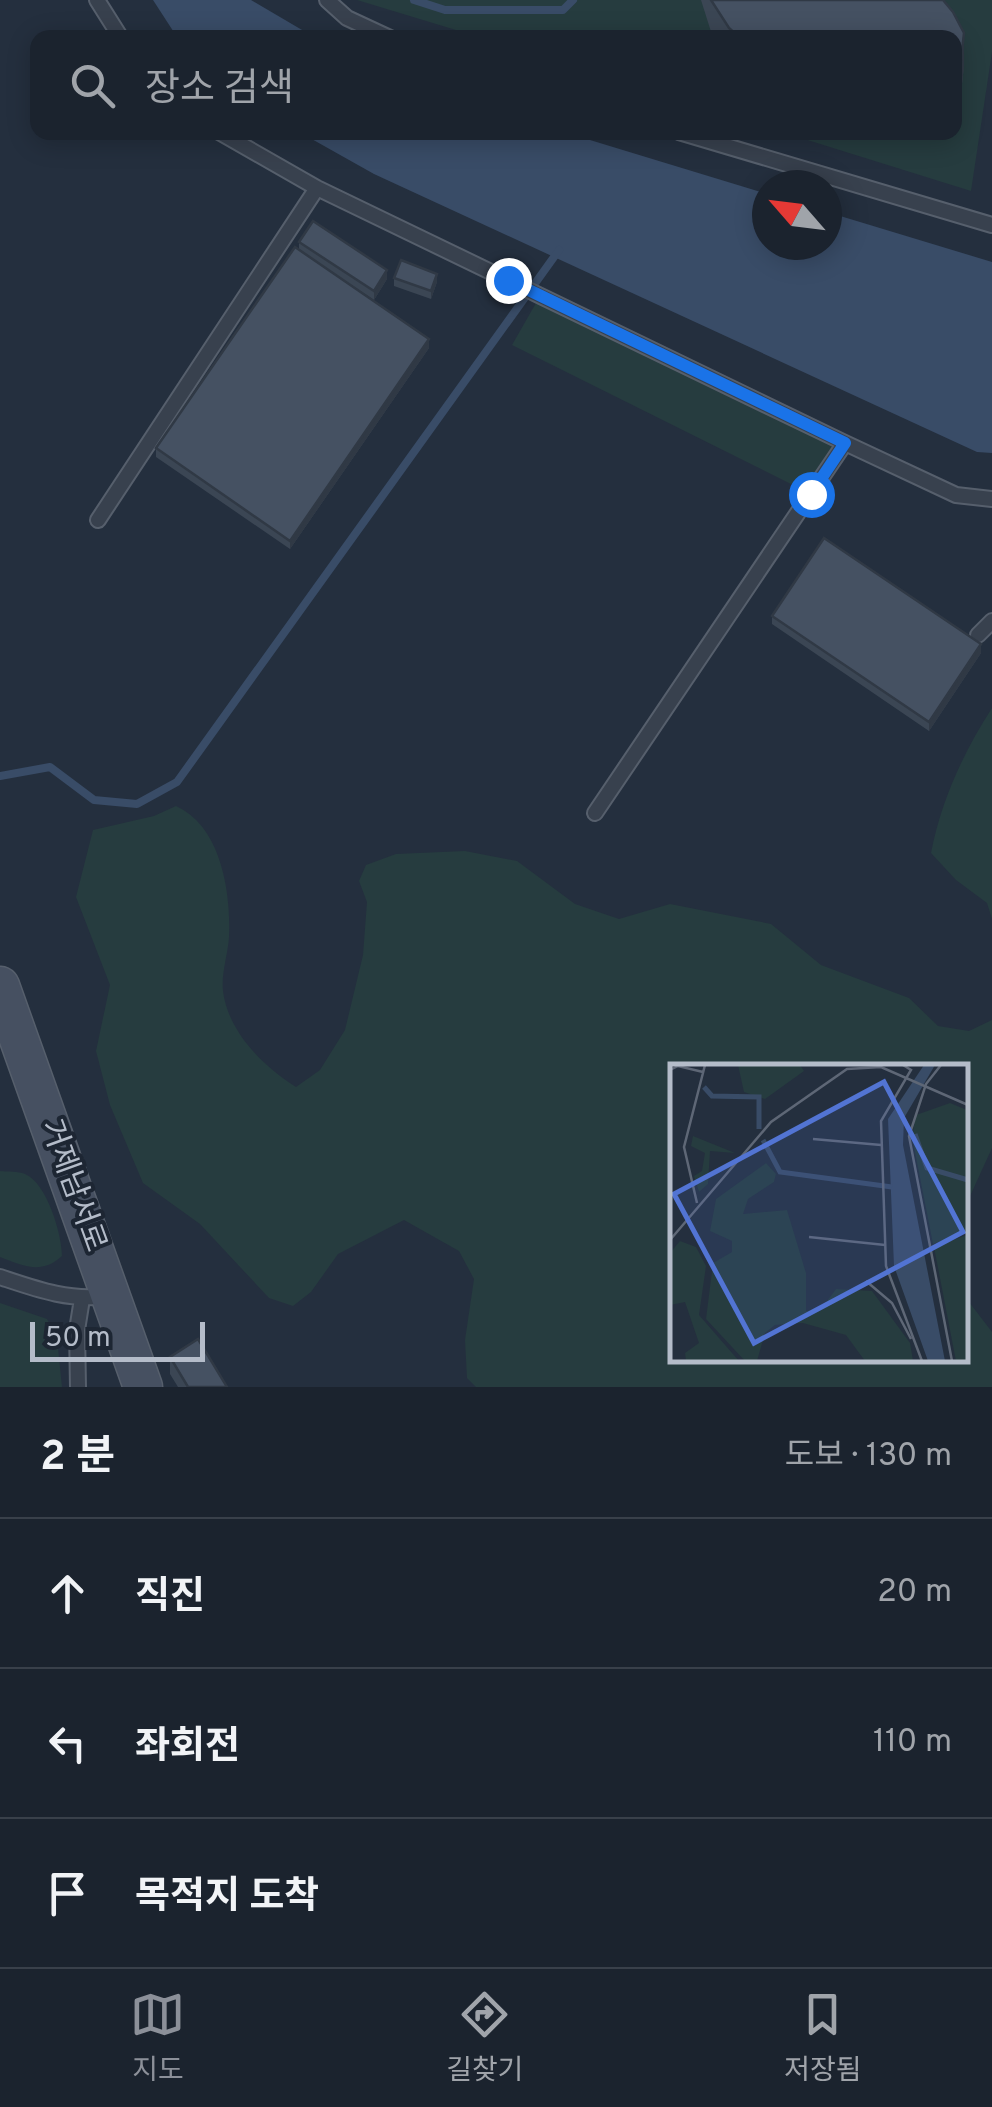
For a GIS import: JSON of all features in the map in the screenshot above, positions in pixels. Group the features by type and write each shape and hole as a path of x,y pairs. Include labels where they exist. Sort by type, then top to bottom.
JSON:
{"main road":[{"name":"거제남서로","path":"0,986 97,1298 143,1387"}],"lane":[{"path":"96,0 116,30"},
{"path":"327,0 347,18 373,30"},
{"path":"233,140 317,188 845,443 956,495 992,499"},
{"path":"706,140 992,225"},
{"path":"98,520 317,188"},
{"path":"596,812 845,443"},
{"path":"978,635 992,621"},
{"path":"0,1277 97,1298 78,1330 78,1387"}],"green space":[{"path":"357,0 992,0 992,52 971,191 807,140 962,140 962,30 456,30"},
{"path":"540,296 845,443 811,494 512,345"},
{"path":"992,708 992,919 987,903 956,880 931,853 954,778"},
{"path":"176,806 204,829 213,844 228,900 229,937 223,978 226,1006 249,1047 296,1087 320,1070 345,1030 363,955 367,902 359,881 366,865 396,854 465,851 517,861 575,904 619,919 670,904 771,924 821,965 909,998 938,1026 969,1031 992,1020 992,1148 967,1203 967,1064 670,1064 670,1362 967,1362 967,1290 969,1302 992,1332 992,1387 476,1387 467,1378 465,1340 474,1279 459,1251 404,1220 338,1254 311,1292 293,1306 269,1298 200,1224 143,1183 110,1105 96,1051 110,985 76,897 93,830 154,816"},
{"path":"0,1171 25,1174 40,1188 52,1210 59,1236 62,1256 54,1262 32,1267 0,1257"},
{"path":"0,1303 47,1319 57,1338 62,1387 0,1387"}],"water":[{"path":"153,0 251,0 302,30 172,30"},
{"path":"313,140 590,140 752,189 752,260 842,260 842,217 992,262 992,453 977,452 374,174"}],"building":[{"path":"711,0 943,0 964,33 962,52 962,30 729,28"},
{"path":"313,221 387,270 374,291 299,242"},
{"path":"295,247 429,339 290,541 156,448"},
{"path":"401,260 437,274 431,291 394,278"},
{"path":"824,538 981,644 929,722 772,616"},
{"path":"198,1339 227,1387 188,1387 170,1357"}],"waterway":[{"path":"414,0 445,10 563,10 573,0"},
{"path":"0,776 50,767 94,800 137,804 177,782 559,250"}],"route":[{"path":"508,280 845,443 811,494"}]}
